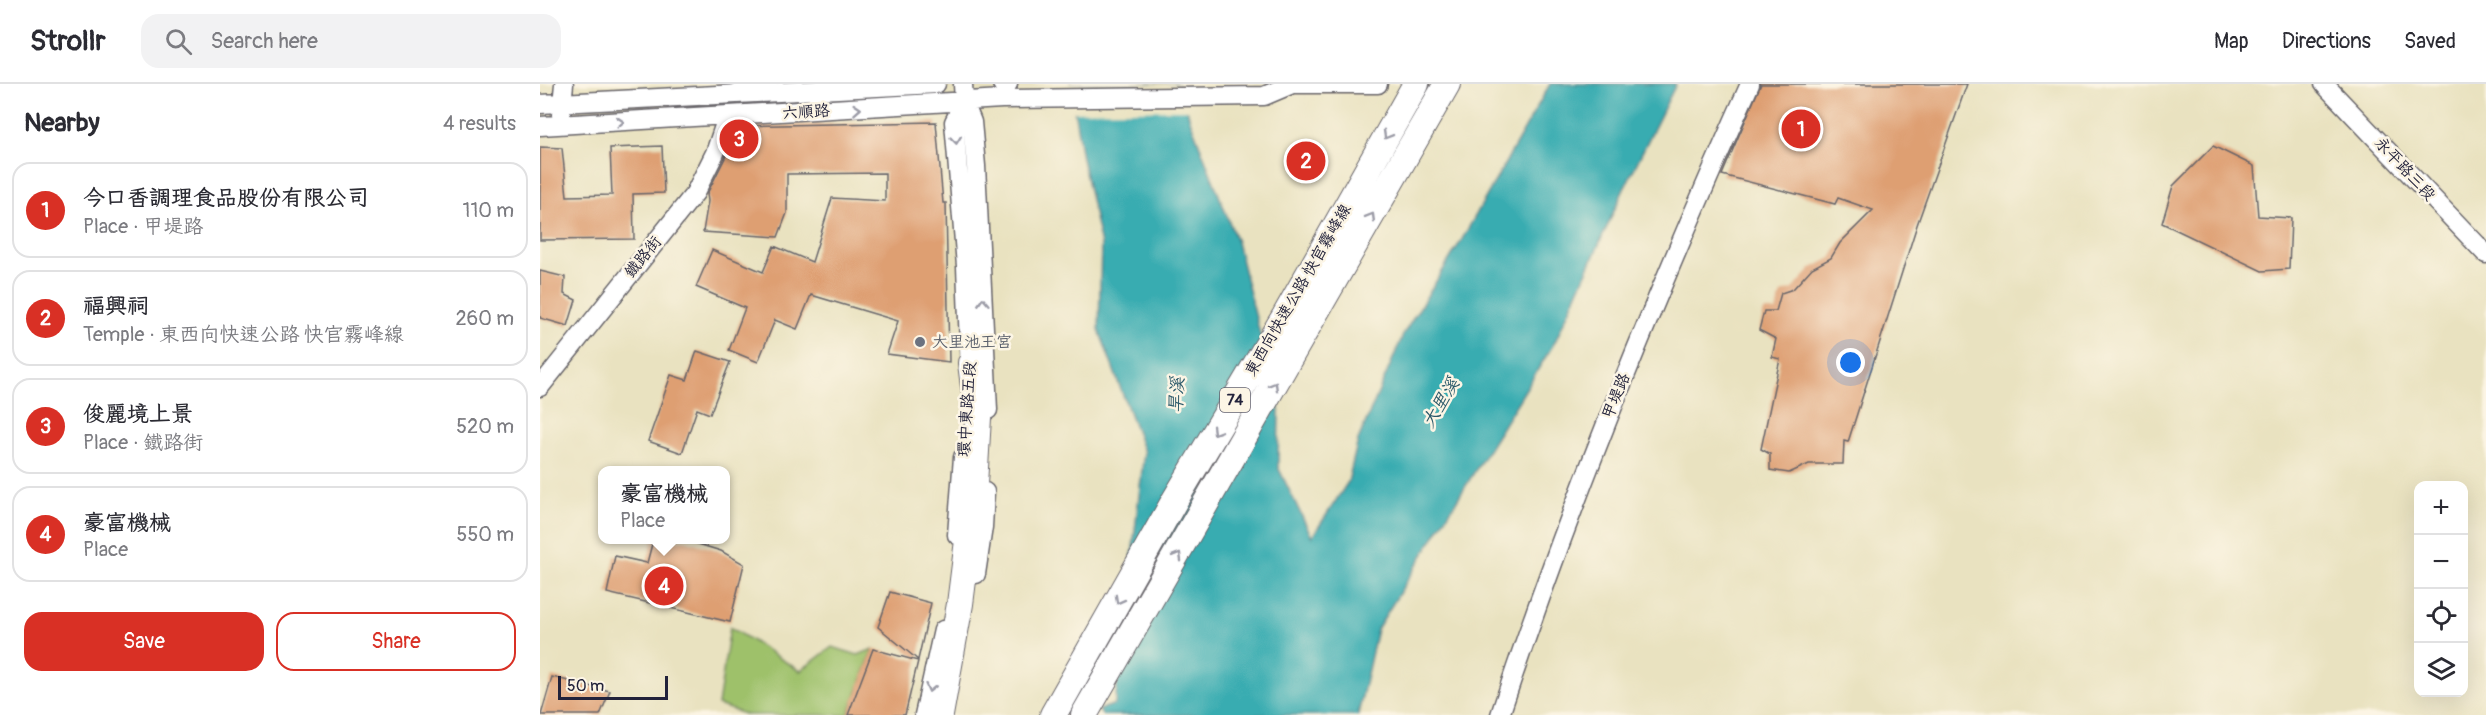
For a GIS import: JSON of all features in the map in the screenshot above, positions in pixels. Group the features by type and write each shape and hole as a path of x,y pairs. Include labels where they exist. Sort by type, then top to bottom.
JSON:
{"highway":[{"name":"東西向快速公路 快官霧峰線","path":"1053,715 1170,508 1285,316 1416,84"},
{"name":"東西向快速公路 快官霧峰線","path":"1084,715 1447,84"},
{"path":"940,715 960,604 973,501 978,418 971,363"}],"street":[{"path":"562,126 561,103 564,84"},
{"name":"六順路","path":"540,104 936,84"},
{"path":"1002,84 1008,84"},
{"path":"1289,84 1378,84"},
{"name":"六順路","path":"540,126 727,117 964,93 1002,99 1264,96 1289,84"},
{"name":"甲堤路","path":"1500,715 1575,500 1630,361 1750,84"},
{"name":"永平路三段","path":"2324,84 2486,254"},
{"name":"環中東路五段","path":"924,715 949,606 971,363 954,122 964,93"},
{"name":"環中東路五段","path":"952,715 984,527 989,427 976,166 972,122 964,93"},
{"name":"鐵路街","path":"540,387 695,193 715,153 727,117"}],"green space":[{"path":"730,627 800,671 832,647 858,655 873,649 848,715 747,715 718,705"}],"water":[{"path":"1070,84 1180,84 1190,120 1237,242 1279,410 1278,467 1312,537 1348,482 1358,440 1404,333 1461,241 1550,84 1676,84 1624,189 1555,342 1377,629 1358,715 1102,715 1099,710 1115,704 1144,452 1099,330 1101,245 1082,158"}],"pier":[{"path":"1067,84 1183,84 1190,110 1072,112"}],"building":[{"path":"1761,84 1967,84 1917,225 1848,442 1844,441 1843,464 1809,464 1789,473 1770,470 1770,454 1761,449 1780,359 1772,357 1776,339 1759,330 1764,311 1776,311 1781,293 1793,289 1812,268 1831,258 1840,243 1873,210 1838,198 1835,204 1722,175"},
{"path":"936,122 943,203 946,203 949,362 887,354 898,321 811,295 797,329 775,320 758,362 729,350 745,308 696,287 712,250 763,272 774,246 812,262 832,198 885,201 885,173 787,174 787,213 778,237 703,232 707,194 725,158 736,126"},
{"path":"662,146 664,193 633,194 634,239 540,240 540,147 562,148 567,196 612,195 610,148"},
{"path":"2213,146 2254,166 2258,216 2291,218 2289,269 2262,271 2162,223 2173,186"},
{"path":"540,271 565,277 564,294 576,300 568,326 540,318"},
{"path":"697,351 730,362 710,414 697,409 682,453 648,441 671,375 687,380"},
{"path":"652,544 698,544 721,551 744,564 730,622 607,593 615,556 647,563"},
{"path":"890,592 931,603 918,660 878,627"},
{"path":"873,649 918,661 905,715 848,715"},
{"path":"552,677 610,691 600,715 541,715"}],"place":[{"name":"今口香調理食品股份有限公司","path":"1801,129"},
{"name":"俊麗境上景","path":"739,139"},
{"name":"福興祠","path":"1306,161"},
{"name":"大里池王宮","path":"920,342"},
{"name":"豪富機械","path":"664,586"}],"water label":[{"name":"旱溪","path":"1177,395"},
{"name":"大里溪","path":"1441,403"}]}
